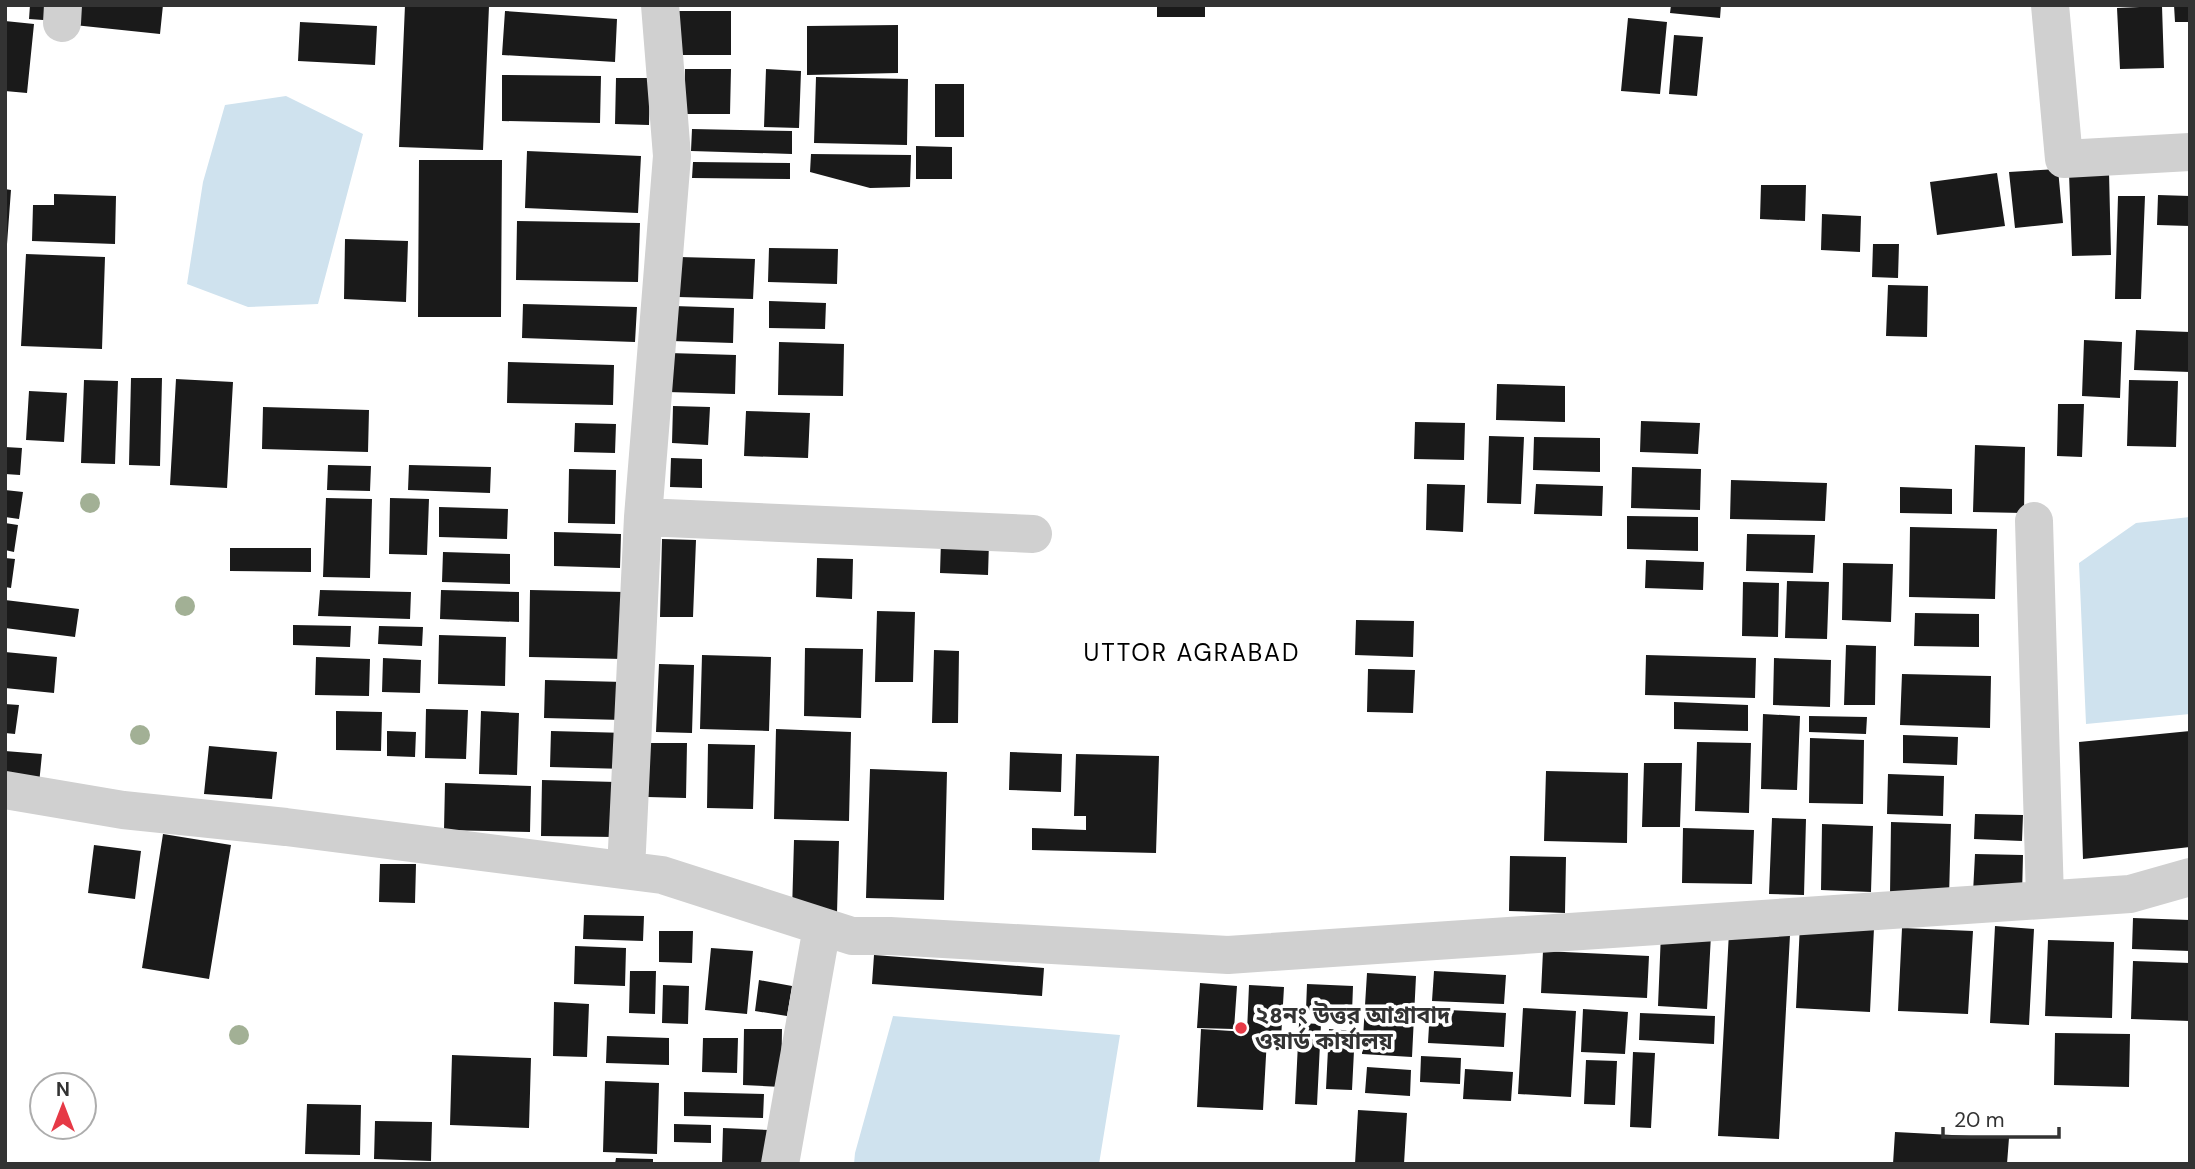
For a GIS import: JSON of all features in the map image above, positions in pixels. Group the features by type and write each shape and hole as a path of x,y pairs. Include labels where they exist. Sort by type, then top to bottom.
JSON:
{"street":[{"path":"626,870 643,517 672,156 660,5"},
{"path":"2050,5 2064,159 2190,152"},
{"path":"643,517 1033,534"},
{"path":"2034,521 2045,899"},
{"path":"5,790 123,810 299,829 662,875 852,936 1228,955 2130,894 2190,877"},
{"path":"780,1164 822,927"}],"water":[{"path":"286,96 363,134 318,304 248,307 187,284 203,182 225,105"},
{"path":"2190,517 2190,714 2086,724 2079,563 2136,523"},
{"path":"893,1016 1120,1035 1099,1164 854,1164"}],"building":[{"path":"30,5 58,5 57,21 29,19"},
{"path":"76,5 163,5 160,34 74,25"},
{"path":"405,5 489,6 483,150 399,147"},
{"path":"1157,5 1205,5 1205,17 1157,17"},
{"path":"1671,5 1721,5 1720,18 1670,13"},
{"path":"2174,5 2190,5 2190,22 2175,22"},
{"path":"2162,6 2164,68 2120,69 2117,8"},
{"path":"505,11 617,19 615,62 502,55"},
{"path":"668,11 731,11 731,55 668,55"},
{"path":"1628,18 1667,22 1660,94 1621,91"},
{"path":"5,21 34,24 27,93 5,91"},
{"path":"300,22 377,26 375,65 298,61"},
{"path":"898,25 898,73 807,75 807,26"},
{"path":"1674,35 1703,37 1697,96 1669,94"},
{"path":"685,69 731,69 730,114 684,114"},
{"path":"766,69 801,71 799,128 764,127"},
{"path":"502,75 601,76 600,123 502,121"},
{"path":"816,77 908,79 907,145 814,143"},
{"path":"616,78 650,78 649,125 615,124"},
{"path":"935,84 964,84 964,137 935,137"},
{"path":"692,129 792,131 792,154 691,151"},
{"path":"916,146 952,147 952,179 916,179"},
{"path":"527,151 641,156 638,213 525,208"},
{"path":"811,154 911,155 910,187 870,188 810,172"},
{"path":"419,160 502,160 501,317 418,317"},
{"path":"693,162 790,163 790,179 692,178"},
{"path":"2058,169 2063,223 2015,228 2009,172"},
{"path":"2109,172 2111,255 2072,256 2069,173"},
{"path":"1997,173 2005,226 1937,235 1930,182"},
{"path":"1761,185 1806,185 1805,221 1760,219"},
{"path":"5,189 11,190 7,244 5,244"},
{"path":"54,194 116,196 115,244 32,241 33,205 54,205"},
{"path":"2158,195 2190,196 2190,226 2157,225"},
{"path":"2118,196 2145,196 2141,299 2115,299"},
{"path":"1822,214 1861,216 1860,252 1821,250"},
{"path":"517,221 640,223 638,282 516,280"},
{"path":"345,239 408,241 406,302 344,299"},
{"path":"1873,244 1899,244 1898,278 1872,277"},
{"path":"769,248 838,249 837,284 768,282"},
{"path":"26,254 105,257 102,349 21,346"},
{"path":"679,257 755,259 753,299 678,297"},
{"path":"1888,285 1928,286 1927,337 1886,336"},
{"path":"769,301 826,303 825,329 769,328"},
{"path":"523,304 637,307 635,342 522,338"},
{"path":"674,306 734,308 733,343 672,341"},
{"path":"2136,330 2190,332 2190,372 2134,370"},
{"path":"2084,340 2122,342 2120,398 2082,396"},
{"path":"779,342 844,344 843,396 778,395"},
{"path":"669,353 736,355 735,394 668,392"},
{"path":"508,362 614,365 613,405 507,403"},
{"path":"131,378 162,378 160,466 129,465"},
{"path":"176,379 233,382 227,488 170,485"},
{"path":"84,380 118,381 115,464 81,463"},
{"path":"2129,380 2178,381 2176,447 2127,446"},
{"path":"1497,384 1565,386 1565,422 1496,420"},
{"path":"29,391 67,393 64,442 26,440"},
{"path":"2058,404 2084,404 2082,457 2057,456"},
{"path":"673,406 710,407 708,445 672,443"},
{"path":"263,407 369,410 368,452 262,449"},
{"path":"746,411 810,413 808,458 744,456"},
{"path":"1641,421 1700,423 1698,454 1640,452"},
{"path":"1415,422 1465,423 1464,460 1414,459"},
{"path":"575,423 616,424 615,453 574,452"},
{"path":"1489,436 1524,437 1521,504 1487,503"},
{"path":"1534,437 1600,438 1600,472 1533,470"},
{"path":"1975,445 2025,447 2024,513 1973,512"},
{"path":"5,447 22,448 20,475 5,474"},
{"path":"671,458 702,459 702,488 670,487"},
{"path":"328,465 371,466 370,491 327,490"},
{"path":"409,465 491,467 490,493 408,490"},
{"path":"1632,467 1701,469 1700,510 1631,508"},
{"path":"569,469 616,470 615,524 568,523"},
{"path":"1731,480 1827,483 1825,521 1730,519"},
{"path":"1427,484 1465,485 1463,532 1426,530"},
{"path":"1536,484 1603,486 1602,516 1534,514"},
{"path":"1900,487 1952,489 1952,514 1900,513"},
{"path":"5,490 23,492 19,519 5,517"},
{"path":"326,498 372,499 370,578 323,577"},
{"path":"390,498 429,499 427,555 389,554"},
{"path":"439,507 508,509 507,539 439,537"},
{"path":"1627,516 1698,517 1698,551 1627,549"},
{"path":"5,523 18,525 14,552 5,550"},
{"path":"1910,527 1997,529 1995,599 1909,597"},
{"path":"554,532 621,534 620,568 554,566"},
{"path":"1747,534 1815,535 1813,573 1746,571"},
{"path":"662,539 696,540 693,617 660,617"},
{"path":"941,541 989,542 988,575 940,573"},
{"path":"230,548 311,548 311,572 230,571"},
{"path":"443,552 510,554 510,584 442,582"},
{"path":"5,558 15,559 11,588 5,587"},
{"path":"817,558 853,559 852,599 816,597"},
{"path":"1646,560 1704,562 1703,590 1645,588"},
{"path":"1843,563 1893,564 1891,622 1842,620"},
{"path":"1787,581 1829,582 1827,639 1785,638"},
{"path":"1743,582 1779,583 1778,637 1742,636"},
{"path":"320,590 411,592 410,619 318,616"},
{"path":"441,590 519,592 519,622 440,619"},
{"path":"530,590 625,592 623,659 529,657"},
{"path":"5,600 79,609 75,637 5,628"},
{"path":"877,611 915,612 913,682 875,682"},
{"path":"1915,613 1979,614 1979,647 1914,646"},
{"path":"1356,620 1414,621 1413,657 1355,655"},
{"path":"293,625 351,626 350,647 293,645"},
{"path":"379,626 423,627 422,646 378,644"},
{"path":"439,635 506,637 505,686 438,684"},
{"path":"1846,645 1876,646 1875,705 1844,705"},
{"path":"805,648 863,649 861,718 804,716"},
{"path":"934,650 959,651 958,723 932,723"},
{"path":"5,652 57,657 54,693 5,688"},
{"path":"702,655 771,657 769,731 700,729"},
{"path":"1646,655 1756,658 1755,698 1645,695"},
{"path":"316,657 370,659 369,696 315,695"},
{"path":"383,658 421,660 420,693 382,692"},
{"path":"1774,658 1831,660 1830,707 1773,705"},
{"path":"659,664 694,665 692,733 656,732"},
{"path":"1368,669 1415,670 1413,713 1367,712"},
{"path":"1902,674 1991,676 1990,728 1900,725"},
{"path":"545,680 624,682 623,720 544,718"},
{"path":"1674,702 1748,705 1748,731 1674,729"},
{"path":"5,704 19,705 15,734 5,733"},
{"path":"426,709 468,710 466,759 425,758"},
{"path":"336,711 382,712 381,751 336,750"},
{"path":"481,711 519,713 517,775 479,774"},
{"path":"1763,714 1800,716 1797,790 1761,789"},
{"path":"1809,716 1867,717 1866,734 1809,732"},
{"path":"776,729 851,732 849,821 774,819"},
{"path":"387,731 416,732 415,757 387,756"},
{"path":"551,731 627,733 626,769 550,767"},
{"path":"2190,731 2190,847 2083,859 2079,742"},
{"path":"1903,735 1958,737 1957,765 1903,763"},
{"path":"1810,738 1864,740 1863,804 1809,803"},
{"path":"1697,742 1751,743 1749,813 1695,811"},
{"path":"650,743 687,743 686,798 648,797"},
{"path":"708,744 755,745 753,809 707,808"},
{"path":"209,746 277,752 272,799 204,794"},
{"path":"5,751 42,754 39,784 5,781"},
{"path":"1010,752 1062,754 1061,792 1009,790"},
{"path":"1076,754 1159,756 1156,853 1032,850 1032,828 1086,830 1086,816 1074,816"},
{"path":"1644,763 1682,763 1680,827 1642,827"},
{"path":"870,769 947,772 944,900 866,898"},
{"path":"1546,771 1628,773 1627,843 1544,841"},
{"path":"1888,774 1944,776 1943,816 1887,814"},
{"path":"542,780 616,782 614,837 541,836"},
{"path":"445,783 531,786 530,832 444,830"},
{"path":"1975,814 2023,815 2022,841 1974,839"},
{"path":"1772,818 1806,819 1804,895 1769,894"},
{"path":"1891,822 1951,824 1949,897 1890,895"},
{"path":"1822,824 1873,826 1871,892 1821,890"},
{"path":"1683,828 1754,830 1752,884 1682,883"},
{"path":"163,834 231,845 209,979 142,968"},
{"path":"794,840 839,841 837,913 792,912"},
{"path":"94,845 141,851 135,899 88,893"},
{"path":"1975,854 2023,855 2022,895 1973,893"},
{"path":"1510,856 1566,857 1565,913 1509,911"},
{"path":"380,864 416,864 415,903 379,902"},
{"path":"584,915 644,916 643,941 583,939"},
{"path":"2133,918 2190,920 2190,951 2132,949"},
{"path":"1800,924 1874,928 1870,1012 1796,1008"},
{"path":"1995,926 2034,929 2029,1025 1990,1023"},
{"path":"1902,928 1973,931 1968,1014 1898,1011"},
{"path":"659,931 693,931 692,963 659,962"},
{"path":"1729,932 1790,935 1779,1139 1718,1136"},
{"path":"1661,933 1711,935 1707,1009 1658,1006"},
{"path":"2048,940 2114,942 2112,1018 2045,1016"},
{"path":"575,946 626,948 625,986 574,984"},
{"path":"711,948 753,951 747,1014 705,1010"},
{"path":"1543,951 1649,956 1647,998 1541,993"},
{"path":"874,955 1044,968 1042,996 872,984"},
{"path":"2133,961 2190,963 2190,1021 2131,1019"},
{"path":"630,971 656,971 655,1014 629,1013"},
{"path":"1434,971 1506,975 1504,1004 1432,1001"},
{"path":"1367,973 1416,976 1412,1057 1362,1054"},
{"path":"759,980 792,986 787,1016 755,1011"},
{"path":"1200,983 1237,986 1234,1029 1197,1028"},
{"path":"1307,984 1353,986 1352,1013 1306,1010"},
{"path":"663,985 689,986 688,1024 662,1023"},
{"path":"1249,985 1284,987 1281,1039 1267,1038 1263,1110 1197,1107 1201,1029 1247,1032"},
{"path":"554,1002 589,1004 587,1057 553,1056"},
{"path":"1523,1008 1576,1011 1571,1097 1518,1094"},
{"path":"1430,1009 1506,1013 1504,1047 1428,1043"},
{"path":"1583,1009 1628,1012 1625,1054 1581,1052"},
{"path":"1640,1013 1715,1016 1714,1044 1639,1040"},
{"path":"1299,1023 1321,1024 1317,1105 1295,1104"},
{"path":"744,1029 782,1029 781,1087 743,1085"},
{"path":"1329,1029 1355,1031 1352,1090 1326,1089"},
{"path":"2055,1033 2130,1034 2129,1087 2054,1085"},
{"path":"607,1036 669,1038 669,1065 606,1063"},
{"path":"703,1038 738,1038 737,1073 702,1072"},
{"path":"1633,1052 1655,1053 1651,1128 1630,1127"},
{"path":"452,1055 531,1058 529,1128 450,1125"},
{"path":"1421,1056 1461,1058 1460,1084 1420,1082"},
{"path":"1586,1060 1617,1061 1615,1105 1584,1104"},
{"path":"1367,1067 1411,1070 1410,1096 1365,1093"},
{"path":"1465,1069 1513,1072 1511,1101 1463,1099"},
{"path":"605,1081 659,1083 657,1154 603,1152"},
{"path":"684,1092 764,1094 763,1118 684,1116"},
{"path":"307,1104 361,1105 360,1155 305,1154"},
{"path":"1358,1110 1407,1113 1404,1164 1355,1164"},
{"path":"375,1121 432,1122 431,1161 374,1159"},
{"path":"674,1124 711,1125 711,1143 674,1142"},
{"path":"723,1128 770,1130 769,1164 722,1164"},
{"path":"1895,1132 2009,1138 2007,1164 1893,1164"},
{"path":"616,1158 653,1159 653,1164 615,1164"}],"place":[{"name":"২৪নং উত্তর আগ্রাবাদ ওয়ার্ড কার্যালয়","path":"1241,1028"}],"district":[{"name":"UTTOR AGRABAD","path":"1192,652"}]}
